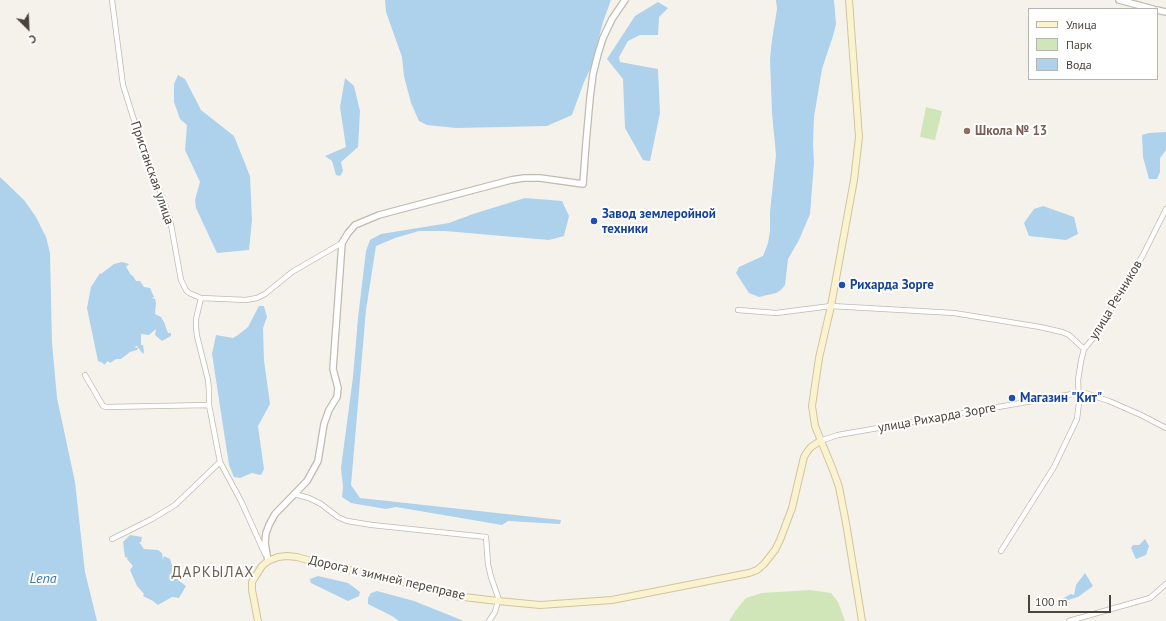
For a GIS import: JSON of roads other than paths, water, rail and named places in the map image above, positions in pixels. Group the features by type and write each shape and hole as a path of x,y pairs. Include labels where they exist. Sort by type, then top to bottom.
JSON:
{"main road":[{"path":"849,0 858,136 854,180 831,306 819,358 812,406 815,426 833,470 838,487 846,523 862,621"},
{"name":"Дорога к зимней переправе","path":"268,561 278,557 297,557 329,566 388,578 446,594 540,605 612,600 748,573 757,570 770,557 780,540 792,508 804,458 811,447 820,441"},
{"path":"258,621 252,590 252,582 262,566 268,561"}],"street":[{"name":"Пристанская улица","path":"112,0 122,85 170,219 183,286 189,293 201,298 246,300 257,298 265,294 292,272 342,243"},
{"path":"268,561 265,543 269,525 275,514 307,481 318,461 324,424 329,410 337,397 338,388 333,369 342,243 348,233 356,225 379,215 511,180 540,178 583,184 590,98 598,54 612,19 625,0"},
{"path":"1119,0 1149,8"},
{"name":"улица Речников","path":"1078,393 1078,380 1084,349 1106,320 1143,255 1166,209"},
{"path":"201,298 196,319 197,336 208,380 209,405 220,462 241,501 268,561"},
{"path":"738,310 776,313 831,306 954,313 1062,332 1069,335 1084,349"},
{"path":"85,375 103,406 106,408 209,405"},
{"path":"1001,551 1060,456 1079,412 1078,393"},
{"name":"улица Рихарда Зорге","path":"820,441 838,435 1078,393 1085,393 1109,401 1166,428"},
{"path":"112,539 152,519 175,505 220,462"},
{"path":"294,494 309,498 322,504 338,517 347,521 486,537 488,564 497,592 498,601 495,612 489,621"},
{"path":"1069,621 1150,598 1166,584"}],"water":[{"path":"385,0 611,0 603,22 591,67 572,115 547,126 456,128 427,125 419,121 411,103 404,76 402,57 386,12"},
{"path":"776,0 834,0 836,24 822,69 814,117 814,163 810,214 799,240 788,259 785,285 776,293 759,297 749,293 736,273 739,267 763,256 768,243 770,231 770,212 776,155 772,113 770,59 777,9"},
{"path":"658,2 668,8 659,17 658,35 640,35 628,41 619,57 620,62 658,69 660,113 650,161 643,160 625,128 623,79 607,59 635,16"},
{"path":"178,75 185,79 201,110 234,136 250,176 252,220 249,250 217,253 196,208 195,200 200,182 185,150 187,125 180,119 174,102 174,84"},
{"path":"345,78 354,86 360,111 358,147 341,162 343,171 340,176 336,175 332,161 325,156 346,147 340,107"},
{"path":"1166,132 1166,150 1160,158 1160,172 1157,179 1149,179 1143,157 1142,135"},
{"name":"Lena","path":"0,177 24,200 36,217 46,237 50,253 52,343 57,398 75,482 85,572 97,621 0,621"},
{"path":"525,198 562,201 569,216 564,236 549,240 445,231 419,231 395,238 376,246 366,310 351,485 360,498 561,520 560,524 508,521 502,525 396,507 386,509 351,503 342,497 343,486 341,468 353,377 366,251 370,240 381,234 449,223"},
{"path":"1043,206 1074,217 1078,234 1066,240 1029,236 1024,223 1034,209"},
{"path":"122,262 129,264 126,267 136,281 140,281 144,287 150,288 154,297 152,298 155,299 156,303 155,314 161,317 168,333 171,333 171,336 162,341 155,335 156,329 149,335 141,334 143,354 137,346 134,347 138,348 137,350 130,352 121,359 116,359 110,363 108,361 104,365 98,361 87,308 91,287 100,273 101,274 114,264"},
{"path":"259,306 264,306 267,317 263,328 264,360 270,404 258,426 264,469 261,475 252,473 240,478 234,477 229,465 212,354 216,335 233,338 238,335 248,327"},
{"path":"130,535 142,537 141,542 139,542 144,549 158,550 162,553 163,560 164,556 170,559 178,580 186,586 179,598 172,597 158,605 143,596 144,594 137,586 130,570 133,566 127,559 128,558 125,557 123,542"},
{"path":"1145,539 1149,546 1146,555 1136,559 1131,548 1133,545 1139,545"},
{"path":"1085,573 1093,586 1078,597 1061,603 1062,599 1071,594 1074,595 1076,585"},
{"path":"318,576 348,583 360,592 359,596 348,601 311,583 310,579"},
{"path":"377,591 414,601 464,621 399,621 368,604 368,598 371,593"}],"place":[{"name":"Школа № 13","path":"967,131"},
{"name":"Завод землеройной техники","path":"594,221"},
{"name":"Рихарда Зорге","path":"842,285"},
{"name":"Магазин \"Кит\"","path":"1012,398"}],"district":[{"name":"ДАРКЫЛАХ","path":"213,573"}]}
